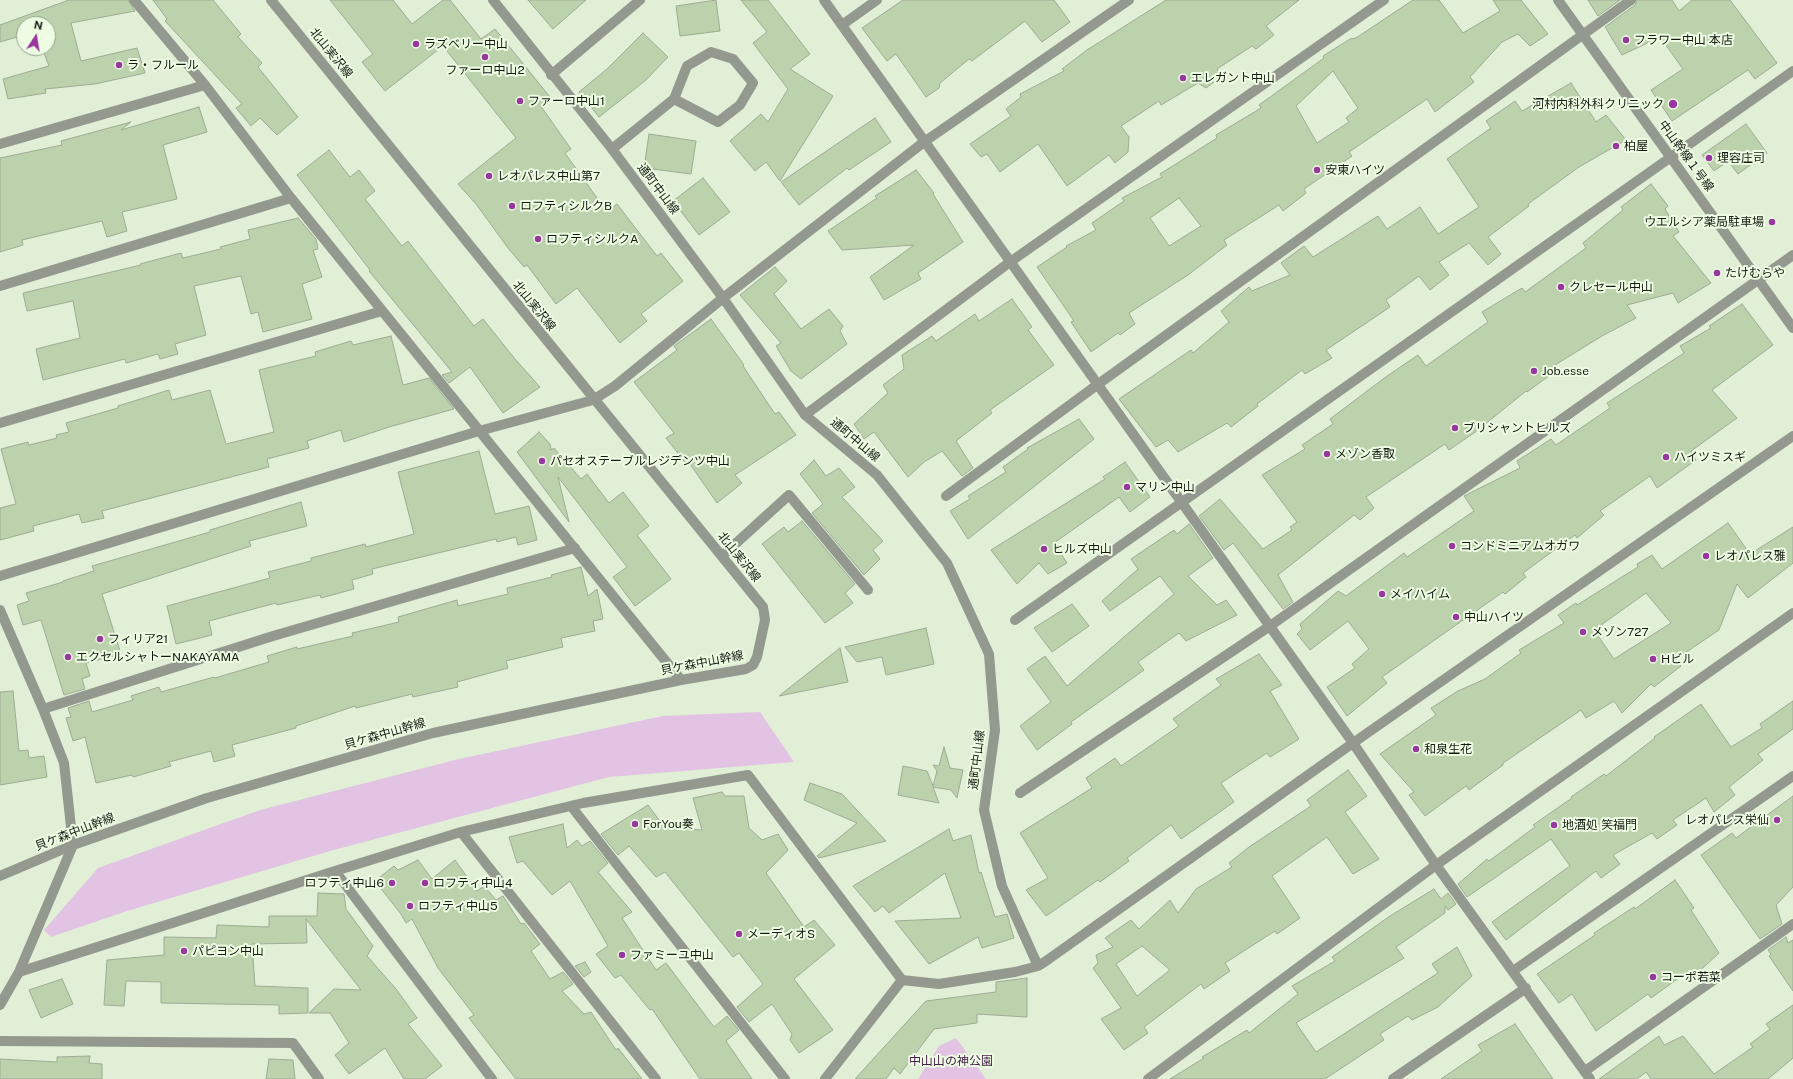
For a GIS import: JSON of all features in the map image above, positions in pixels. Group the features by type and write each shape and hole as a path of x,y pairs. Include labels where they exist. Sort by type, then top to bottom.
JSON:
{"street":[{"path":"134,0 205,85 291,198 681,680"},
{"name":"北山実沢線","path":"271,0 762,607 765,620 762,631"},
{"name":"通町中山線","path":"493,0 551,75 612,149 723,298 805,415 877,475 947,564 989,654 995,730 984,810 1002,886 1038,966"},
{"path":"551,75 640,0"},
{"path":"824,0 1353,743 1436,865 1588,1075 1793,924"},
{"path":"842,25 877,0"},
{"path":"0,576 480,431 594,400 615,386 723,298 924,142 1130,0"},
{"path":"805,415 1010,262 1384,0"},
{"name":"中山幹線１号線","path":"1558,0 1793,328"},
{"path":"946,496 1097,385 1630,0"},
{"path":"612,149 674,99 687,66 711,52 733,59 753,83 740,105 718,122 674,99"},
{"path":"1015,620 1793,71"},
{"path":"0,144 205,85"},
{"path":"0,286 291,198"},
{"path":"1020,793 1270,626 1793,255"},
{"path":"0,423 382,311"},
{"path":"19,972 461,832 571,806 748,775 902,980 939,984 1015,972 1038,966 1353,743 1793,436"},
{"path":"722,556 789,495 868,590"},
{"path":"43,709 273,636 574,548"},
{"path":"0,610 43,709 64,763 73,845 19,972 0,1005"},
{"path":"1148,1079 1436,865 1793,613"},
{"name":"貝ケ森中山幹線","path":"0,876 73,845 207,798 433,733 681,680 746,669 753,665 757,657 762,631"},
{"path":"1513,971 1793,776"},
{"path":"571,806 785,1079"},
{"path":"461,832 656,1079"},
{"path":"335,871 492,1079"},
{"path":"825,1079 902,980"},
{"path":"1393,1079 1526,988"},
{"path":"0,1041 293,1043 319,1079"}],"green space":[{"path":"760,712 794,762 609,777 330,851 127,911 51,937 44,930 98,868 260,810 459,759 663,716"},
{"name":"中山山の神公園","path":"956,1038 986,1079 918,1079 939,1046"}],"building":[{"path":"69,0 128,0 135,11 71,23 81,61 137,48 145,73 95,84 45,89 46,93 8,99 3,79 49,66 45,56 56,56 56,16 25,16"},
{"path":"153,0 213,0 241,34 238,37 262,63 258,67 298,117 277,135 260,118 251,126 236,108 242,104 165,21 167,19"},
{"path":"330,0 393,0 412,24 443,0 450,0 481,39 495,29 550,97 540,105 571,149 565,153 607,212 617,204 657,256 661,253 683,281 641,314 647,321 620,343 577,288 556,304 527,265 524,267 508,248 476,204 458,184 516,138 443,46 385,91 362,62 373,54"},
{"path":"528,0 586,0 553,29"},
{"path":"716,0 720,31 680,36 676,6"},
{"path":"741,0 768,0 810,54 790,69 833,96 780,181 766,162 755,171 730,141 761,114 768,122 788,89 753,43 767,32"},
{"path":"903,0 1054,0 1070,22 1042,42 1025,21 972,61 969,59 940,83 939,88 926,97 896,54 887,61 862,28"},
{"path":"1166,0 1299,0 1266,26 1274,35 1256,49 1252,46 1217,69 1222,76 1206,88 1198,83 1161,105 1159,101 1121,126 1129,137 1128,152 1115,163 1109,155 1067,186 1038,144 1000,172 987,154 981,157 970,144 1011,116 1006,109 1021,97 1020,94 1064,71 1062,69 1087,50"},
{"path":"1413,0 1439,0 1463,33 1500,11 1493,0 1521,0 1548,34 1530,46 1518,34 1502,42 1470,77 1474,82 1435,112 1427,99 1349,152 1352,156 1304,189 1306,193 1283,211 1279,205 1224,240 1227,245 1188,275 1129,313 1135,324 1120,335 1118,333 1091,352 1071,322 1074,321 1037,267 1067,247 1066,246 1096,230 1092,223 1124,201 1122,198 1162,177 1160,174 1217,138 1216,135 1261,108 1259,105 1324,58 1323,56 1350,39 1356,38","holes":["1333,71 1358,108 1346,118 1349,122 1317,143 1296,106","1179,198 1201,226 1169,246 1150,218"]},
{"path":"1588,0 1620,0 1598,16"},
{"path":"1637,0 1672,0 1679,11 1692,0 1730,0 1777,63 1755,79 1748,70 1672,121 1651,90 1683,69 1660,37 1622,55 1605,27 1635,5"},
{"path":"16,19 16,37 0,42 0,25"},
{"path":"643,33 668,57 646,80 599,117 579,92 607,69"},
{"path":"1571,83 1596,122 1606,115 1626,140 1579,167 1528,204 1529,206 1488,237 1501,254 1488,265 1469,243 1439,262 1449,275 1430,290 1419,276 1386,300 1390,307 1326,350 1332,358 1305,374 1302,370 1257,404 1258,406 1231,427 1227,423 1178,452 1168,440 1156,447 1119,399 1191,350 1193,353 1229,322 1221,311 1249,287 1252,291 1290,275 1281,263 1304,246 1313,257 1378,216 1387,229 1420,207 1438,234 1479,207 1447,159 1491,128 1486,121 1515,101 1522,111"},
{"path":"199,107 207,132 163,145 177,199 122,212 127,231 107,237 102,221 22,240 23,245 0,252 0,158 62,145 61,141 131,122 121,130"},
{"path":"875,118 891,142 849,170 847,168 799,205 781,182"},
{"path":"1746,124 1767,153 1738,174 1728,161 1714,171 1702,155"},
{"path":"649,134 696,141 691,174 644,168"},
{"path":"329,150 350,177 359,170 375,191 365,199 402,246 408,241 474,326 483,319 540,387 503,413 470,367 449,383 442,375 452,372 369,271 370,270 297,175"},
{"path":"916,170 934,193 933,194 963,242 918,273 921,279 884,300 870,277 914,245 842,250 828,231 877,198 875,196"},
{"path":"703,178 730,212 699,235 673,201"},
{"path":"1651,184 1668,206 1665,209 1679,232 1673,236 1711,283 1678,303 1673,293 1627,305 1636,318 1602,336 1555,365 1557,370 1527,392 1526,391 1478,430 1449,450 1445,444 1366,497 1374,508 1360,520 1354,515 1278,575 1293,602 1283,609 1233,543 1224,550 1199,516 1220,499 1263,549 1292,530 1290,527 1297,522 1262,475 1305,449 1302,445 1333,424 1330,419 1387,376 1418,355 1426,366 1488,322 1482,312 1522,288 1525,292 1586,248 1583,243 1623,210 1621,207"},
{"path":"298,218 316,239 318,249 313,250 322,277 302,284 312,319 263,332 258,312 251,314 241,276 194,286 206,335 175,344 178,354 160,359 158,354 126,363 125,359 43,380 36,349 80,338 73,301 27,311 23,293 141,265 140,264 181,253 183,258 221,249 220,247 250,239 248,230"},
{"path":"775,267 787,281 774,294 801,329 829,309 843,326 840,331 847,344 801,379 791,371 776,346 781,343 740,295"},
{"path":"1012,299 1032,327 1028,330 1054,365 990,410 992,413 956,441 973,468 962,476 942,451 924,462 908,477 874,432 864,439 854,424 888,393 883,385 904,369 902,355 932,336 936,341 975,314 979,321"},
{"path":"1742,304 1773,345 1712,390 1737,418 1691,451 1696,460 1657,488 1650,476 1600,511 1604,515 1577,538 1575,535 1523,573 1526,577 1505,594 1503,592 1382,677 1387,683 1347,716 1327,687 1355,668 1352,664 1369,649 1348,621 1310,650 1297,634 1302,629 1300,624 1338,591 1346,596 1404,553 1407,557 1474,511 1464,496 1520,468 1517,461 1551,439 1556,445 1610,408 1607,403 1684,353 1680,346 1711,328 1709,326"},
{"path":"711,319 744,365 743,366 775,414 779,412 796,435 735,475 742,483 717,503 690,464 688,466 666,438 674,433 634,382 677,350 674,346"},
{"path":"391,336 403,385 429,378 454,409 389,427 344,442 341,430 307,441 309,448 267,459 269,467 102,511 104,518 82,523 79,514 33,526 34,531 0,540 0,508 16,504 1,449 28,442 29,445 57,438 56,435 69,432 66,423 118,408 118,406 169,390 172,400 210,390 226,444 274,432 259,370 316,356 315,352 351,341 353,345"},
{"path":"1079,419 1094,439 968,539 950,511 970,499 968,496 1006,472 1003,467 1028,449 1027,448"},
{"path":"539,432 550,444 551,450 554,448 581,479 587,474 609,503 623,492 649,526 637,535 671,579 635,606 613,577 627,567 558,477 569,522 517,452"},
{"path":"479,451 495,514 529,506 537,540 518,545 516,537 497,542 496,539 372,569 373,574 352,580 354,589 321,598 320,595 277,605 276,603 209,621 212,635 176,644 167,606 270,578 268,572 311,561 311,558 365,544 366,547 414,534 398,472"},
{"path":"814,460 826,476 839,468 855,487 842,497 883,541 873,550 880,559 864,575 812,513 823,504 800,474"},
{"path":"1125,462 1150,497 1130,512 1119,497 1054,543 1067,563 1048,574 1039,563 1017,584 991,550 1105,479 1103,477"},
{"path":"301,502 307,526 249,541 251,546 102,594 121,654 86,663 90,676 82,679 85,689 64,695 41,620 23,625 17,605 29,601 26,593 94,571 92,566 210,532 210,530"},
{"path":"802,521 855,584 845,593 853,603 825,623 762,544 784,527 788,532"},
{"path":"1728,523 1750,554 1793,527 1793,563 1748,598 1737,584 1719,630 1676,659 1681,666 1654,687 1651,684 1622,713 1614,701 1586,718 1581,710 1503,763 1503,765 1469,790 1466,786 1425,816 1409,795 1414,792 1380,754 1436,715 1431,708 1458,691 1485,679 1521,653 1519,650 1564,623 1558,615 1576,603 1577,605 1638,567 1637,564 1652,555 1662,569","holes":["1646,593 1671,623 1614,659 1594,630"]},
{"path":"1189,524 1213,558 1188,576 1217,605 1226,600 1237,615 1186,641 1179,633 1138,662 1144,670 1071,722 1072,724 1037,750 1020,726 1051,702 1027,669 1045,656 1067,686 1174,594 1160,576 1110,611 1102,601 1138,569 1131,559 1174,530 1177,534"},
{"path":"581,567 588,596 597,589 603,619 593,621 595,631 561,638 563,647 506,661 508,668 457,682 458,687 413,697 412,694 356,708 355,706 296,726 296,728 232,745 235,756 214,762 211,751 169,762 171,766 133,777 132,775 96,783 85,737 73,741 66,718 71,717 68,708 89,701 92,712 133,700 131,696 159,687 161,692 214,677 215,678 269,662 267,656 297,647 297,649 353,636 352,633 399,622 398,617 457,600 458,606 508,594 507,588 552,577 551,575"},
{"path":"1072,604 1089,626 1052,652 1034,628"},
{"path":"926,628 934,664 886,675 882,657 857,662 845,647"},
{"path":"840,648 848,682 779,696"},
{"path":"1259,654 1282,685 1270,691 1299,739 1270,757 1267,753 1221,783 1234,802 1181,839 1171,825 1127,858 1129,861 1100,882 1098,880 1046,916 1026,890 1048,878 1020,833 1092,788 1086,778 1115,758 1121,766 1179,726 1173,719 1221,685 1216,679"},
{"path":"13,691 19,751 28,750 29,758 44,756 47,777 0,785 0,692"},
{"path":"1793,701 1793,729 1758,754 1763,760 1729,787 1735,795 1714,812 1706,798 1673,820 1677,825 1657,839 1652,833 1613,855 1620,864 1601,878 1596,871 1506,940 1492,922 1570,866 1551,839 1467,897 1458,884 1487,859 1489,861 1535,827 1533,825 1604,774 1606,776 1655,738 1654,737 1701,704 1731,747 1762,728 1760,724"},
{"path":"944,747 950,768 963,770 957,798 951,790 933,787 939,803 898,795 903,766 927,771 933,786 937,771 933,765 939,766"},
{"path":"1348,770 1367,796 1345,812 1379,859 1353,874 1327,837 1272,876 1300,918 1277,934 1275,931 1225,963 1230,971 1204,989 1201,984 1144,1027 1148,1033 1124,1050 1101,1019 1121,1008 1093,968 1098,963 1096,955 1113,947 1105,938 1131,920 1139,929 1170,900 1178,913 1196,889 1232,867 1229,863 1249,847 1311,806 1307,800","holes":["1142,946 1170,970 1137,996 1116,964"]},
{"path":"810,783 842,794 886,841 819,858 817,856 857,823 804,800"},
{"path":"722,792 725,796 744,796 749,828 762,840 778,834 788,850 766,873 804,927 814,920 835,945 794,979 833,1030 799,1053 790,1040 792,1034 772,1004 749,1022 737,1007 763,984 739,953 733,957 665,872 656,877 629,846 618,855 601,834 648,805 665,828 702,830 693,798"},
{"path":"1793,796 1793,887 1776,905 1782,924 1760,939 1701,855 1732,833 1736,838"},
{"path":"563,824 567,848 577,840 582,846 590,841 608,863 598,872 632,912 622,918 656,970 666,963 714,1027 727,1016 739,1030 726,1041 752,1079 700,1079 652,1009 650,1010 621,975 615,978 596,954 608,946 570,881 552,895 523,861 517,863 509,837"},
{"path":"949,829 953,841 971,835 979,873 981,872 995,917 1007,914 1014,938 982,948 978,937 929,964 895,921 961,918 945,873 889,913 883,906 875,912 853,886"},
{"path":"418,860 432,879 455,860 477,891 484,886 496,900 503,896 521,924 524,923 540,944 531,951 550,979 563,972 573,984 562,991 584,1014 591,1012 616,1050 618,1048 642,1079 516,1079 469,1018 474,1015 438,968 412,919 406,923 401,914 375,881 394,866 398,870"},
{"path":"1675,880 1694,908 1691,910 1719,953 1692,978 1687,972 1651,998 1648,994 1596,1031 1572,994 1559,1003 1537,974 1595,935 1594,933 1634,907 1635,909"},
{"path":"1434,889 1441,899 1448,893 1456,904 1448,910 1445,906 1445,913 1396,947 1404,958 1296,1023 1316,1052 1438,973 1432,964 1457,947 1472,976 1438,1007 1412,1020 1408,1016 1380,1034 1384,1040 1325,1079 1170,1079 1204,1058 1202,1057 1247,1030 1249,1033 1298,994 1292,986 1335,961 1332,957 1390,916"},
{"path":"318,893 344,894 346,909 373,946 367,956 396,989 417,1018 408,1024 442,1066 425,1079 404,1079 385,1048 349,1074 335,1055 349,1043 330,1013 309,1013 334,989 361,990 306,919 307,943 252,944 255,986 308,988 308,1013 279,1014 279,1005 161,1003 161,982 126,981 124,1006 104,1005 107,960 164,955 164,937 216,938 217,925 269,927 269,916 317,916"},
{"path":"1786,937 1788,943 1793,940 1793,991 1769,956 1771,954 1768,950"},
{"path":"585,962 591,972 584,977 575,966"},
{"path":"1027,978 1027,1017 977,1014 977,1023 934,1029 900,1074 894,1068 886,1079 855,1079 926,1001 996,992 996,982"},
{"path":"62,979 73,1004 41,1018 29,990"},
{"path":"1793,1005 1793,1058 1768,1079 1651,1079 1646,1072 1637,1079 1599,1079 1659,1036 1664,1045 1683,1036 1714,1074 1753,1047 1750,1044 1770,1029 1766,1024"},
{"path":"1515,1024 1553,1079 1441,1079 1482,1051 1478,1045"},
{"path":"90,1056 89,1063 102,1064 102,1079 0,1079 0,1059 57,1062 57,1057"},
{"path":"269,1059 293,1060 295,1079 266,1079"}],"place":[{"name":"フラワー中山 本店","path":"1626,40"},
{"name":"ラズベリー中山","path":"416,44"},
{"name":"ファーロ中山2","path":"485,57"},
{"name":"ラ・フルール","path":"119,65"},
{"name":"エレガント中山","path":"1183,78"},
{"name":"ファーロ中山1","path":"520,101"},
{"name":"河村内科外科クリニック","path":"1673,104"},
{"name":"柏屋","path":"1616,146"},
{"name":"理容庄司","path":"1709,158"},
{"name":"安東ハイツ","path":"1317,170"},
{"name":"レオパレス中山第7","path":"489,176"},
{"name":"ロフティシルクB","path":"512,206"},
{"name":"ウエルシア薬局駐車場","path":"1772,222"},
{"name":"ロフティシルクA","path":"538,239"},
{"name":"たけむらや","path":"1717,273"},
{"name":"クレセール中山","path":"1561,287"},
{"name":"Job.esse","path":"1534,371"},
{"name":"ブリシャントヒルズ","path":"1455,428"},
{"name":"メゾン香取","path":"1327,454"},
{"name":"ハイツミスギ","path":"1666,457"},
{"name":"パセオステーブルレジデンツ中山","path":"542,461"},
{"name":"マリン中山","path":"1127,487"},
{"name":"コンドミニアムオガワ","path":"1452,546"},
{"name":"ヒルズ中山","path":"1044,549"},
{"name":"レオパレス雅","path":"1706,556"},
{"name":"メイハイム","path":"1382,594"},
{"name":"中山ハイツ","path":"1456,617"},
{"name":"メゾン727","path":"1583,632"},
{"name":"フィリア21","path":"100,639"},
{"name":"エクセルシャトーNAKAYAMA","path":"68,657"},
{"name":"Hビル","path":"1653,659"},
{"name":"和泉生花","path":"1416,749"},
{"name":"レオパレス栄仙","path":"1777,820"},
{"name":"ForYou奏","path":"635,824"},
{"name":"地酒処 笑福門","path":"1554,825"},
{"name":"ロフティ中山6","path":"392,883"},
{"name":"ロフティ中山4","path":"425,883"},
{"name":"ロフティ中山5","path":"410,906"},
{"name":"メーディオS","path":"739,934"},
{"name":"パピヨン中山","path":"184,951"},
{"name":"ファミーユ中山","path":"622,955"},
{"name":"コーポ若菜","path":"1653,977"}]}
